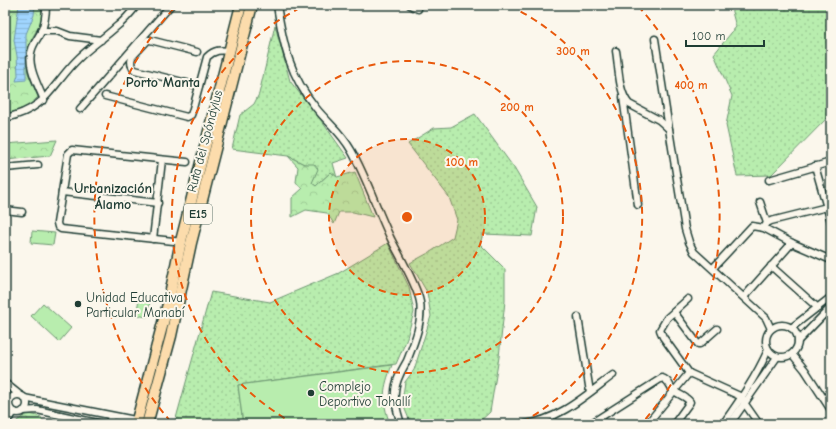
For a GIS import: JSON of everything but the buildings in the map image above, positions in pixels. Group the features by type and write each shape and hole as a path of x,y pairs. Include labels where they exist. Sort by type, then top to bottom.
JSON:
{"highway":[{"name":"Ruta del Spóndylus","path":"142,423 171,336 186,242 241,5"},
{"name":"Ruta del Spóndylus","path":"186,242 240,53 252,5"}],"street":[{"path":"44,100 35,80 30,57 46,18 46,5"},
{"path":"5,118 33,108 44,100 79,58 117,27 137,5"},
{"path":"80,108 171,5"},
{"path":"277,5 286,50 293,71 307,96 333,125 351,150 420,301 418,329 395,390 395,401 402,424"},
{"path":"410,5 418,9"},
{"path":"41,31 57,31 70,36 101,40"},
{"path":"655,39 686,236 694,252 766,318 771,328"},
{"path":"196,52 148,40 131,61 132,68 135,70 199,86"},
{"path":"105,96 187,117 191,115 192,112 207,57 212,52 221,50 240,53"},
{"path":"616,51 638,205"},
{"path":"623,93 629,104 659,120 669,129"},
{"path":"186,242 59,228 57,223 68,154 72,150 187,162"},
{"path":"153,239 162,160"},
{"path":"769,180 831,162"},
{"path":"5,168 38,165"},
{"path":"815,166 831,222"},
{"path":"62,192 158,203"},
{"path":"760,202 766,226"},
{"path":"766,226 771,221 827,207"},
{"path":"5,210 22,212"},
{"path":"713,268 726,256 752,226 766,226 792,243 831,260"},
{"path":"744,297 792,243"},
{"path":"771,266 818,308"},
{"path":"791,328 831,297"},
{"path":"688,299 667,318 660,330 663,337 689,373 742,397 759,424"},
{"path":"798,341 831,307"},
{"path":"674,312 698,344 700,344 717,329"},
{"path":"578,317 590,392"},
{"path":"781,325 791,328 795,331 798,341 796,350 792,354 782,358 777,357 768,350 766,346 766,336 771,328 781,325"},
{"path":"723,424 742,397 768,350"},
{"path":"792,354 805,370 831,410"},
{"path":"730,424 777,357"},
{"path":"648,424 689,373"},
{"path":"525,424 544,422 564,410 613,375"},
{"path":"590,424 660,378 665,378 668,380 674,391 690,402 674,424"},
{"path":"5,383 22,396 26,406 23,411"},
{"path":"5,395 10,409 15,412"},
{"path":"9,403 11,397 16,395 142,423"},
{"path":"5,422 15,412 37,410 102,424"},
{"path":"85,421 87,411"},
{"path":"109,424 111,416"}],"green space":[{"path":"5,5 41,5 42,14 40,24 28,46 26,53 28,73 38,97 23,108 5,114 9,73 5,49"},
{"path":"742,5 831,5 831,114 771,175 737,176 726,125 732,96 714,54 736,27 731,8"},
{"path":"275,25 290,81 348,158 333,163 337,178 331,172 316,186 312,183 314,165 304,164 288,156 232,149 240,115 254,104 259,94"},
{"path":"475,114 514,168 537,207 532,236 483,234 480,244 505,269 505,301 499,357 490,412 478,423 473,424 411,424 404,407 403,395 405,382 414,370 431,316 427,292 410,263 453,237 457,220 449,197 408,144 434,128 451,127"},
{"path":"57,140 50,156 5,160 5,144"},
{"path":"288,156 304,164 314,164 318,169 312,183 316,186 331,172 337,177 355,172 373,217 353,212 339,212 334,224 327,213 306,210 292,217 292,198 302,189 296,182 298,167"},
{"path":"32,231 55,233 53,245 31,243"},
{"path":"388,243 409,287 414,312 406,341 396,364 238,385 243,424 176,424 175,422 211,292 270,302 339,273"},
{"path":"140,294 151,297 147,317 136,315"},
{"path":"43,303 71,328 59,342 31,316"},
{"name":"Complejo Deportivo Tohallí","path":"392,365 384,394 385,408 390,424 243,424 238,385"},
{"path":"30,414 41,417 43,424 13,424 25,415"}],"water":[{"path":"19,5 35,5 34,15 26,34 26,80 16,81 18,75 14,40"}],"place":[{"name":"Unidad Educativa Particular Manabí","path":"78,304"},
{"name":"Complejo Deportivo Tohallí","path":"311,393"}],"district":[{"name":"Porto Manta","path":"163,82"},
{"name":"Urbanización Álamo","path":"113,196"}]}
